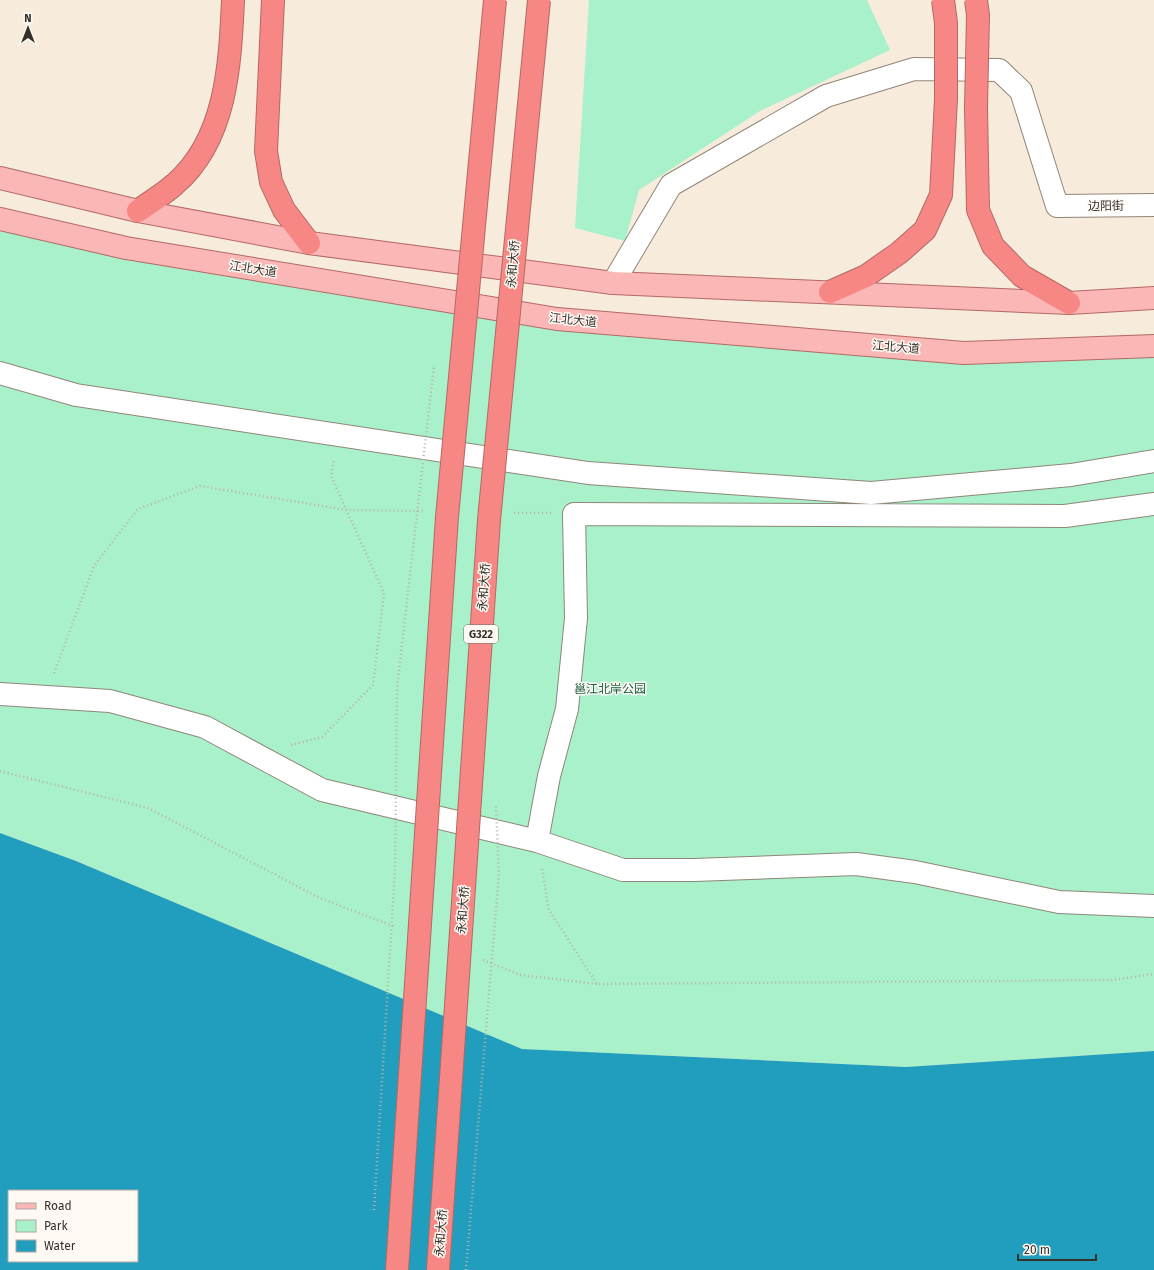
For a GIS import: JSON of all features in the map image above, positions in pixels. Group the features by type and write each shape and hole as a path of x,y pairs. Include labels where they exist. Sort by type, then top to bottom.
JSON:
{"highway":[{"path":"138,211 176,184 201,153 218,118 231,52 233,0"},
{"path":"272,0 266,151 271,182 284,210 309,243"},
{"path":"398,1270 447,517 495,0"},
{"name":"永和大桥","path":"438,1270 489,520 539,0"},
{"path":"830,292 866,276 898,253 924,230 941,195 946,99 946,23 943,0"},
{"path":"976,0 978,15 976,108 978,210 993,246 1022,276 1069,303"}],"main road":[{"path":"0,178 138,211 309,243 613,283 1069,303 1154,298"},
{"name":"江北大道","path":"0,219 126,248 558,319 964,353 1154,346"}],"street":[{"name":"边阳街","path":"613,283 671,185 826,96 914,69 999,70 1021,91 1057,206 1154,205"},
{"path":"0,373 76,395 588,473 871,493 1071,475 1154,462"},
{"path":"537,841 549,776 567,708 576,618 574,514 1065,516 1154,504"},
{"path":"0,694 110,701 205,727 322,790 537,841 623,870 694,870 856,864 915,872 1059,902 1154,906"}],"path":[{"path":"257,755 322,737 373,685 384,593 331,476"},
{"path":"45,696 94,566 138,509 200,486 347,510 425,512"},
{"path":"511,513 574,514"},
{"path":"0,771 148,808 322,899 403,930"},
{"path":"466,1270 499,874 496,804"},
{"path":"537,841 549,910 598,984"},
{"path":"477,958 521,975 598,984 1114,980 1154,974"}],"green space":[{"path":"589,0 867,0 890,50 760,111 639,190 625,241 575,228"},
{"name":"邕江北岸公园","path":"0,219 557,319 964,353 1154,346 1154,1051 906,1067 522,1049 76,861 0,833"}],"water":[{"path":"0,833 76,861 522,1049 906,1067 1154,1051 1154,1270 0,1270"}]}
